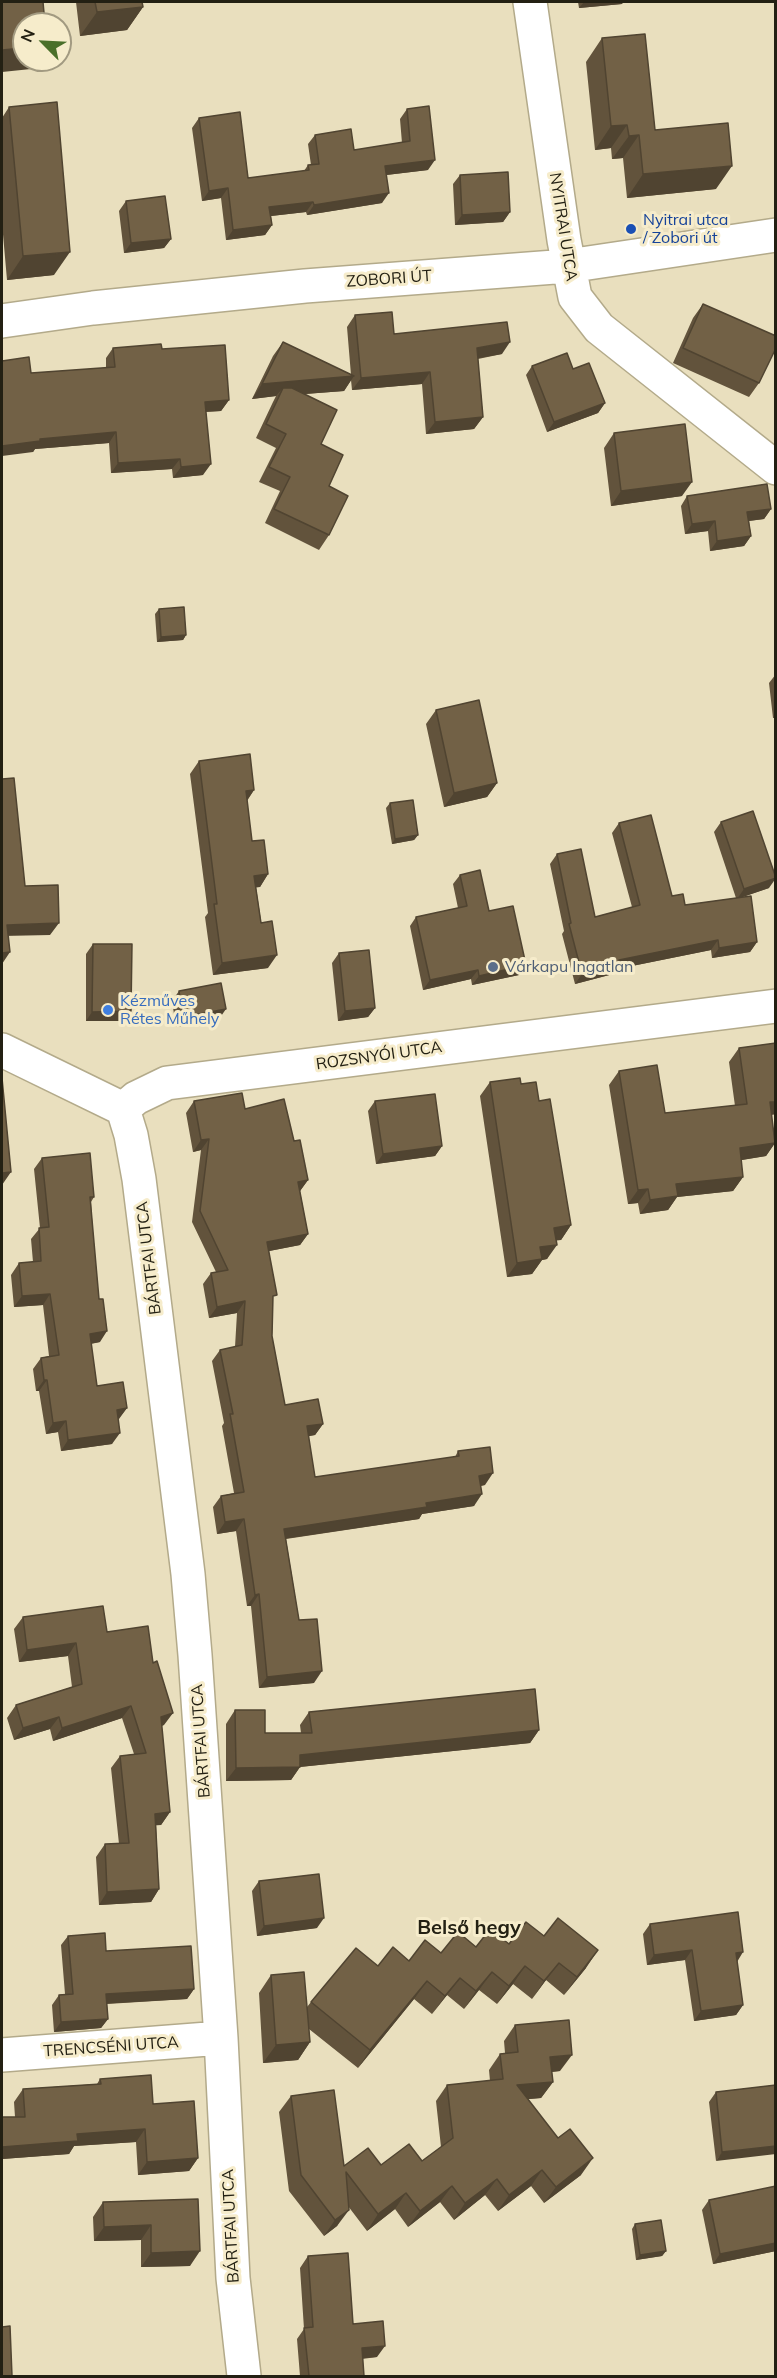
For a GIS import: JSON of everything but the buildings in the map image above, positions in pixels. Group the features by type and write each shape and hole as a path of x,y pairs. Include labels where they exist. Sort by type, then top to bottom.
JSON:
{"street":[{"name":"NYITRAI UTCA","path":"530,2 568,266 575,297 599,328 776,468"},
{"name":"ZOBORI ÚT","path":"2,321 93,308 305,286 568,266 776,235"},
{"name":"ROZSNYÓI UTCA","path":"123,1109 136,1098 167,1083 776,1006"},
{"path":"2,1050 123,1109"},
{"name":"BÁRTFAI UTCA","path":"123,1109 131,1135 139,1179 188,1574 221,2038 233,2278 244,2376"},
{"name":"TRENCSÉNI UTCA","path":"2,2055 221,2038"}],"place":[{"name":"Nyitrai utca / Zobori út","path":"631,229"},
{"name":"Várkapu Ingatlan","path":"493,967"},
{"name":"Kézműves Rétes Műhely","path":"108,1010"}],"district":[{"name":"Belső hegy","path":"469,1928"}]}
